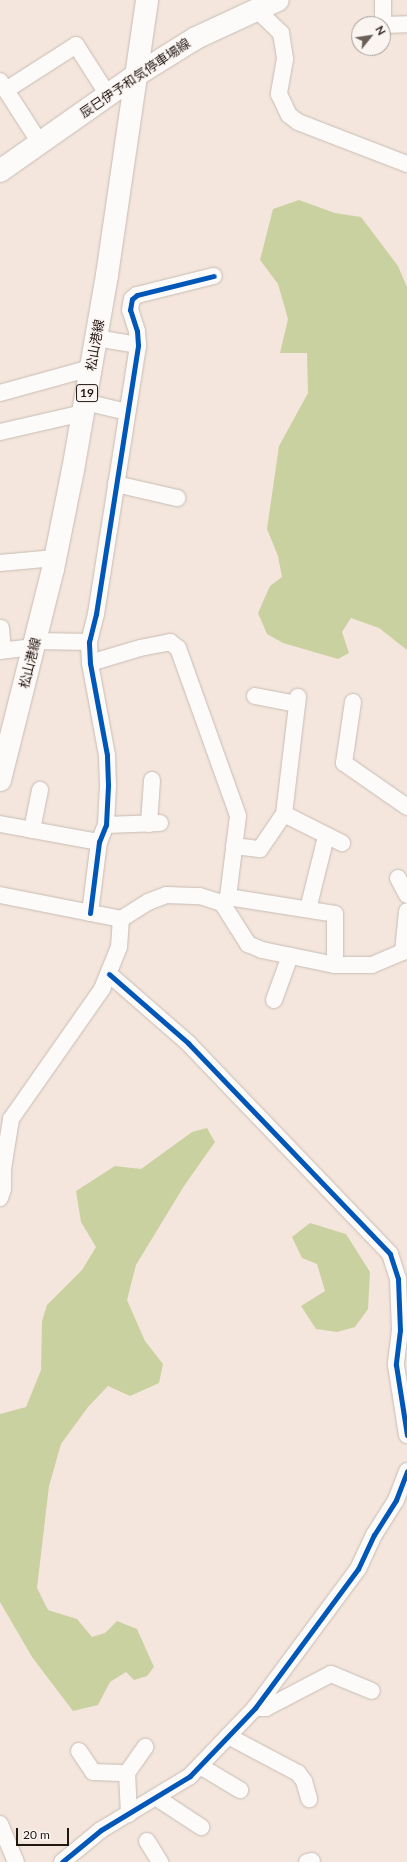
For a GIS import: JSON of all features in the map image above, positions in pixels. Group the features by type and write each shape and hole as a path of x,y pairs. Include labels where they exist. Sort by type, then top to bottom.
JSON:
{"main road":[{"name":"松山港線","path":"0,780 55,558 84,408 147,0"},
{"name":"辰巳伊予和気停車場線","path":"0,171 135,76 196,38 278,0"}],"street":[{"path":"383,0 383,16"},
{"path":"256,9 281,33 285,59 279,94 289,115 298,122 407,164"},
{"path":"391,25 407,24"},
{"path":"40,144 3,86 76,45 108,95"},
{"path":"90,913 99,842 106,825 107,755 90,662 89,642 96,614 138,345 137,331 130,310 132,299 137,295 214,276"},
{"path":"96,338 138,345"},
{"path":"0,393 91,368"},
{"path":"0,432 84,408 127,412"},
{"path":"116,484 177,498"},
{"path":"0,563 55,558"},
{"path":"2,628 2,650 34,644 89,642"},
{"path":"90,662 140,648 170,642 178,648 238,816 225,900 248,944 262,950 334,965 372,965 405,951 407,911"},
{"path":"234,846 260,849 284,814 297,701 255,696"},
{"path":"354,702 344,763 407,807"},
{"path":"106,825 155,824 152,780"},
{"path":"32,830 40,790"},
{"path":"284,814 326,837 342,843"},
{"path":"0,824 99,842"},
{"path":"308,909 326,837"},
{"path":"398,878 407,894"},
{"path":"0,895 120,919 148,902 166,895 200,896 308,909 335,914 334,965"},
{"path":"0,1198 3,1189 5,1118 109,974 119,947 120,919"},
{"path":"274,1000 290,956"},
{"path":"109,974 188,1043 390,1254 398,1279 400,1330 396,1365 407,1435"},
{"path":"69,1860 101,1830 190,1776 254,1708 358,1569 374,1535 396,1500 407,1470"},
{"path":"254,1708 266,1708 331,1674 372,1691"},
{"path":"228,1736 298,1773 304,1781 309,1799"},
{"path":"129,1814 127,1773 145,1747"},
{"path":"79,1751 93,1772 127,1773"},
{"path":"200,1766 240,1790"},
{"path":"156,1798 202,1827"},
{"path":"0,1824 16,1862"},
{"path":"147,1841 164,1858"}],"green space":[{"path":"299,200 335,213 361,217 398,266 407,287 407,650 379,628 351,618 342,632 349,653 338,659 283,643 267,634 258,613 270,586 282,577 278,556 267,529 279,446 308,393 307,353 280,353 288,319 278,284 260,260 273,209"},
{"path":"207,1128 215,1142 184,1186 136,1265 127,1300 145,1341 163,1364 159,1383 130,1396 108,1386 88,1407 61,1444 49,1486 37,1588 48,1610 77,1619 92,1637 105,1633 117,1621 137,1629 154,1667 147,1676 134,1680 126,1672 110,1682 98,1705 73,1711 32,1657 0,1602 0,1414 26,1407 41,1370 42,1321 47,1305 82,1270 96,1247 81,1222 76,1191 115,1166 141,1169 192,1132"},
{"path":"310,1223 346,1234 370,1272 368,1309 355,1327 337,1332 316,1329 301,1306 325,1291 317,1264 302,1258 292,1237"}],"cycle path":[{"path":"90,913 99,842 106,825 108,785 107,755 90,663 89,642 96,614 138,345 137,331 130,310 132,299 137,295 214,276"},
{"path":"109,974 188,1043 390,1254 398,1279 400,1330 396,1365 407,1435"},
{"path":"62,1862 101,1830 190,1776 255,1708 358,1569 374,1535 396,1500 407,1471"}]}
